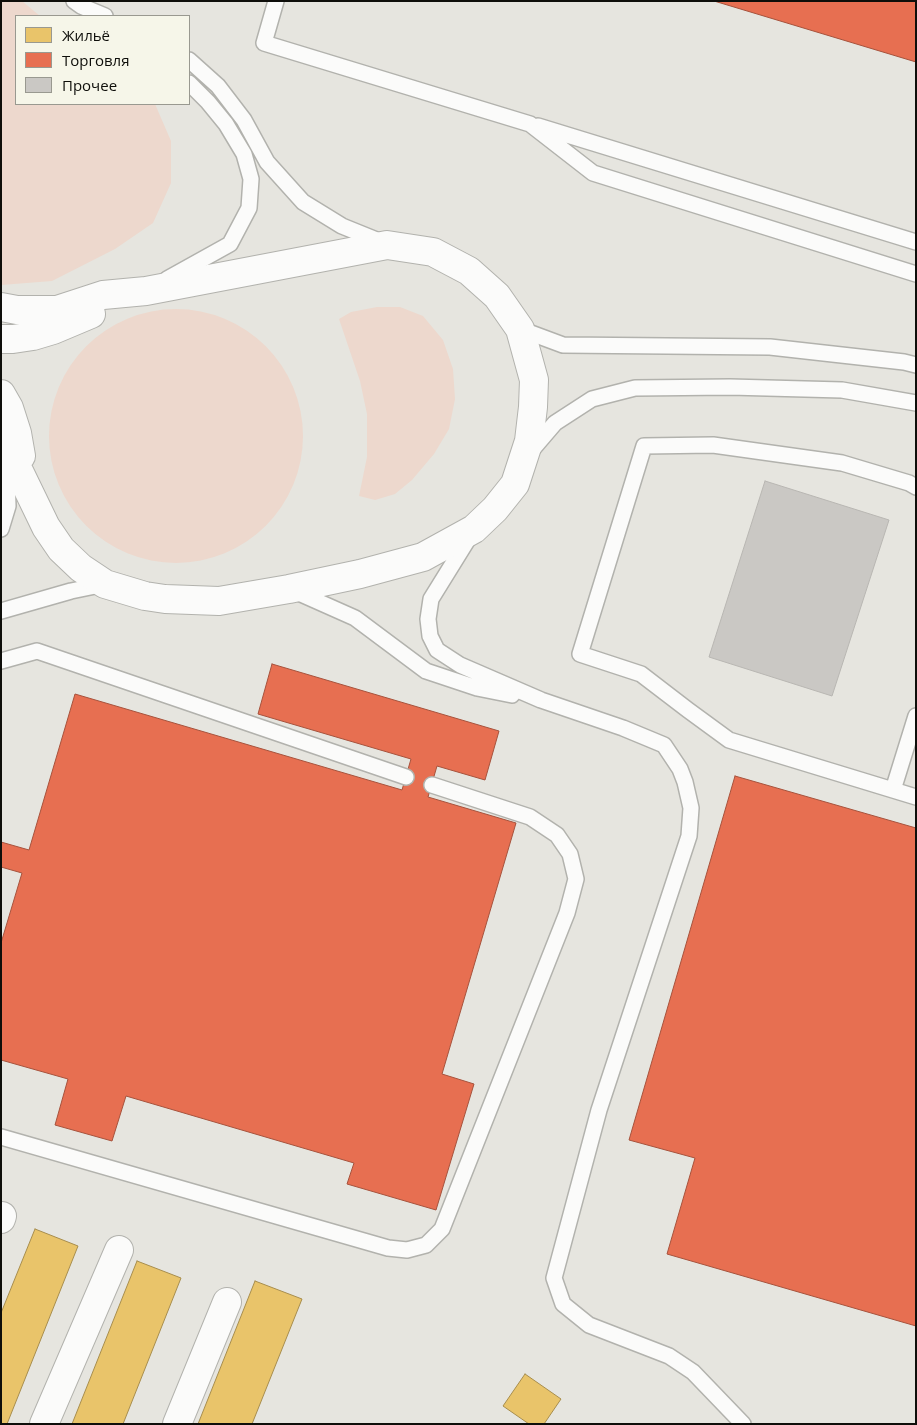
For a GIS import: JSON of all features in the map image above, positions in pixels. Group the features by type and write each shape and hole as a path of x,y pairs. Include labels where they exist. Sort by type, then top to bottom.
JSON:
{"street":[{"path":"1,307 17,310 57,310 103,295 146,291 387,245 433,252 469,271 497,296 520,329 534,380 529,442 515,484 495,509 474,529 423,557 360,574 219,601 145,596 105,584 81,568 61,549 46,527 2,435"},
{"path":"1,339 34,336 53,330 146,291"},
{"path":"1,394 9,408 17,432 28,489"},
{"path":"44,1424 119,1250"},
{"path":"177,1424 227,1302"}],"lane":[{"path":"276,1 264,43 916,242"},
{"path":"80,8 102,15"},
{"path":"190,61 218,86 244,120 267,162 303,202 342,226 387,245"},
{"path":"146,291 230,244 250,208 251,179 244,154 226,124 190,84"},
{"path":"530,124 593,173 916,274"},
{"path":"520,329 563,345 770,346 916,365"},
{"path":"523,459 555,423 592,400 635,388 730,387 842,390 916,403"},
{"path":"1,529 8,506 8,479 2,435"},
{"path":"916,487 909,483 842,463 713,445 644,446 580,654 642,674 729,740 916,796"},
{"path":"474,529 431,599 428,618 430,636 437,650 460,666 541,700 623,728 664,745 686,782 691,808 688,836 599,1110 554,1278 563,1304 589,1325 669,1356 692,1372 743,1424"},
{"path":"1,610 105,584"},
{"path":"288,589 355,618 426,670 477,688 541,700"},
{"path":"1,660 37,651 406,777"},
{"path":"893,790 916,716"},
{"path":"1,1137 388,1248 407,1250 426,1245 442,1229 567,913 576,879 570,854 557,835 530,817 432,785"}],"shaded area":[{"path":"1,1 22,1 39,15 15,15 15,105 155,105 171,141 171,183 153,223 115,249 52,281 1,285"},
{"path":"377,307 400,307 423,316 443,340 453,369 455,399 449,429 434,454 412,480 395,494 375,500 359,496 367,457 367,414 360,381 339,319 351,312"},
{"path":"164,309 188,309 225,318 247,330 266,346 282,365 294,387 301,411 303,436 301,461 294,485 282,507 266,526 247,542 225,554 188,563 164,563 127,554 105,542 78,517 58,485 54,473 49,448 49,424 58,387 70,365 95,338 127,318 139,314"}],"building: Жильё":[{"path":"35,1229 78,1246 7,1424 1,1424 1,1313"},
{"path":"137,1261 181,1278 123,1424 72,1424"},
{"path":"255,1281 302,1299 252,1424 198,1424"},
{"path":"525,1374 561,1399 544,1424 529,1424 503,1406"}],"building: Торговля":[{"path":"714,1 916,1 916,62"},
{"path":"272,664 499,731 485,780 437,766 428,797 516,823 442,1074 474,1084 436,1210 347,1184 354,1163 126,1096 112,1141 55,1125 68,1079 1,1060 1,943 22,873 1,867 1,842 29,850 75,694 402,790 411,759 258,714"},
{"path":"735,776 916,828 916,1326 667,1254 695,1158 629,1140"}],"building: Прочее":[{"path":"765,481 889,520 832,696 709,657"}]}
